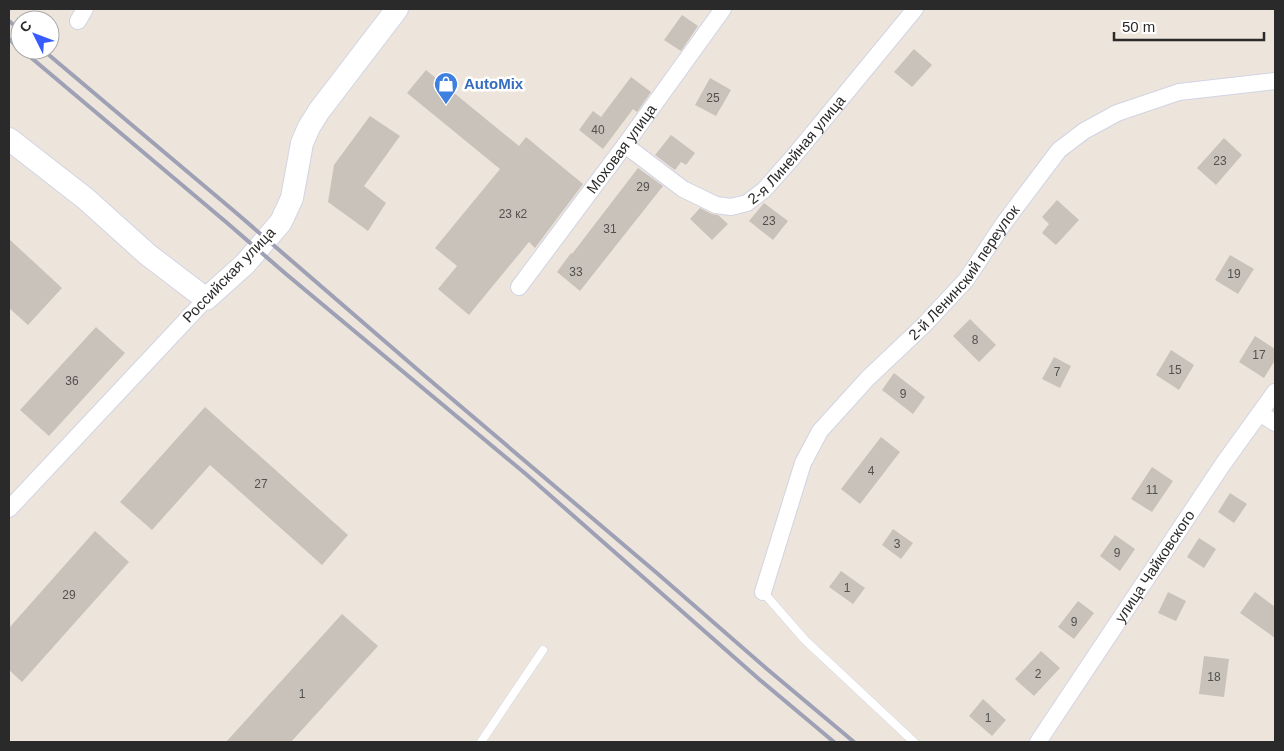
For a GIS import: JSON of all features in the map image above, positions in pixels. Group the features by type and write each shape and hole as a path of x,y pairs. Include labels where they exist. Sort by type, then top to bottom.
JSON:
{"main road":[{"name":"Российская улица","path":"206,299 245,264 280,222 292,198 302,143 309,126 397,9"},
{"path":"9,139 86,199 146,254 206,299"}],"street":[{"name":"Моховая улица","path":"519,287 723,9"},
{"name":"2-я Линейная улица","path":"625,145 682,189 716,205 731,207 747,203 764,190 794,156 915,9"},
{"name":"2-й Ленинский переулок","path":"763,592 803,462 820,431 868,378 966,280 1004,223 1059,150 1084,131 1117,113 1179,92 1275,81"},
{"name":"Российская улица","path":"9,509 206,299"},
{"name":"улица Чайковского","path":"1038,742 1223,464 1275,392"},
{"path":"1260,413 1275,424"}],"lane":[{"path":"763,592 805,640 914,742"},
{"path":"482,742 543,650"}],"building":[{"path":"682,15 698,26 681,51 664,40"},
{"path":"914,49 932,65 912,87 894,72"},
{"path":"426,70 519,146 526,137 583,184 535,248 529,242 469,315 438,289 457,266 435,248 500,169 407,93"},
{"path":"631,77 651,92 637,112 633,109 603,149 579,130 593,111 601,117"},
{"path":"710,78 731,90 716,116 695,105"},
{"path":"370,116 400,136 364,186 386,203 368,231 328,202 334,165"},
{"path":"671,135 695,153 686,165 681,162 675,170 655,155"},
{"path":"1224,138 1242,155 1216,185 1197,168"},
{"path":"638,168 663,186 580,291 557,272"},
{"path":"1057,200 1079,220 1056,245 1042,233 1049,224 1042,217"},
{"path":"764,203 788,221 773,240 749,221"},
{"path":"700,208 718,215 728,224 712,240 690,219"},
{"path":"9,239 62,288 28,325 9,308"},
{"path":"1230,255 1254,269 1238,294 1215,280"},
{"path":"970,319 996,345 979,362 953,336"},
{"path":"96,327 125,353 49,436 20,410"},
{"path":"1255,336 1275,349 1275,360 1264,378 1239,362"},
{"path":"1171,350 1194,365 1179,390 1156,375"},
{"path":"1054,357 1071,366 1060,388 1042,379"},
{"path":"894,373 925,397 913,414 882,390"},
{"path":"205,407 348,535 322,565 210,465 152,530 120,502"},
{"path":"881,437 900,452 860,504 841,489"},
{"path":"1152,467 1173,481 1152,512 1131,499"},
{"path":"1230,493 1247,504 1234,523 1218,512"},
{"path":"893,529 913,543 901,559 882,545"},
{"path":"95,531 129,562 22,682 9,670 9,628"},
{"path":"1115,535 1135,549 1120,571 1100,556"},
{"path":"1199,538 1216,549 1204,568 1187,557"},
{"path":"841,571 865,588 853,604 829,587"},
{"path":"1168,592 1186,601 1176,621 1158,613"},
{"path":"1255,592 1275,607 1275,638 1240,613"},
{"path":"1078,601 1094,613 1074,639 1058,627"},
{"path":"342,614 378,646 291,742 226,742"},
{"path":"1041,651 1060,668 1034,696 1015,679"},
{"path":"1204,656 1229,659 1224,697 1199,694"},
{"path":"983,699 1006,720 992,736 969,716"}],"railway":[{"path":"34,60 527,475 760,680 834,742"},
{"path":"55,60 854,742"}],"place":[{"name":"AutoMix","path":"446,105"}]}
